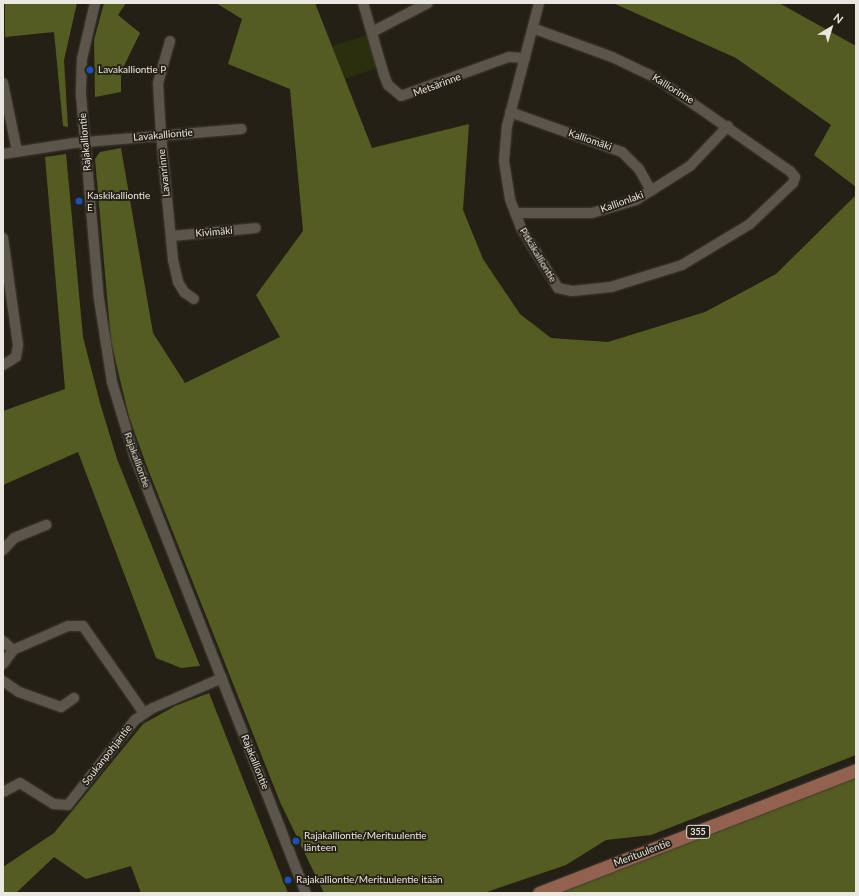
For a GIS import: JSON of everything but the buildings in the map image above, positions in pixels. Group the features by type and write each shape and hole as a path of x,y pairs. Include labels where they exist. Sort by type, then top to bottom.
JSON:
{"main road":[{"name":"Merituulentie","path":"539,893 856,770"}],"street":[{"name":"Rajakalliontie","path":"95,3 82,59 85,142 99,299 112,382 134,455 306,893"},
{"name":"Metsärinne","path":"363,3 388,85 401,96 509,58 525,58"},
{"path":"372,32 428,3"},
{"name":"Pitkäkalliontie","path":"539,3 534,29 510,112 504,160 515,214 558,288 572,291 604,288 644,279 713,249 768,209 787,192 795,177"},
{"name":"Kalliorinne","path":"534,29 634,67 686,96 795,177"},
{"name":"Lavanrinne","path":"170,41 158,83 161,136 178,282 184,292 194,299"},
{"path":"3,83 16,151"},
{"name":"Kalliomäki","path":"510,112 622,152 639,169 652,191"},
{"name":"Kallionlaki","path":"515,214 592,213 652,191 690,166 728,126"},
{"name":"Lavakalliontie","path":"3,154 85,142 241,129"},
{"name":"Kivimäki","path":"172,236 256,228"},
{"path":"3,238 18,345 16,357 3,365"},
{"path":"3,550 14,538 47,525"},
{"path":"3,664 13,650 68,626 84,626 144,713"},
{"path":"3,641 13,650"},
{"name":"Soukanpohjantie","path":"3,792 20,783 62,806 68,805 123,734 144,713 222,678"},
{"path":"3,681 19,692 61,707 74,698"}],"green space":[{"path":"5,3 77,3 64,60 68,127 63,126 54,32 5,37"},
{"path":"104,3 126,3 118,15 140,33 121,72 121,92 95,97 94,40"},
{"path":"216,3 315,3 372,148 469,124 463,210 483,259 520,314 551,338 608,342 705,312 776,274 856,195 856,755 651,835 606,840 566,865 484,893 324,893 280,802 147,467 129,417 111,342 95,159 100,152 121,148 153,333 185,383 280,337 256,295 303,231 290,89 228,64 242,19"},
{"path":"613,3 779,3 856,46 856,187 814,155 831,125 736,58"},
{"path":"368,35 377,68 344,79 326,53 335,45"},
{"path":"66,154 83,337 100,403 117,459 200,666 181,668 156,658 78,452 3,485 3,411 65,389 45,157"},
{"path":"209,693 288,893 141,893 131,866 86,879 54,857 16,893 3,893 3,867 54,833 143,724 175,706"},
{"path":"856,775 856,893 562,893 571,887"}],"place":[{"name":"Lavakalliontie P","path":"90,70"},
{"name":"Kaskikalliontie E","path":"79,201"},
{"name":"Rajakalliontie/Merituulentie länteen","path":"296,841"},
{"name":"Rajakalliontie/Merituulentie itään","path":"288,880"}]}
